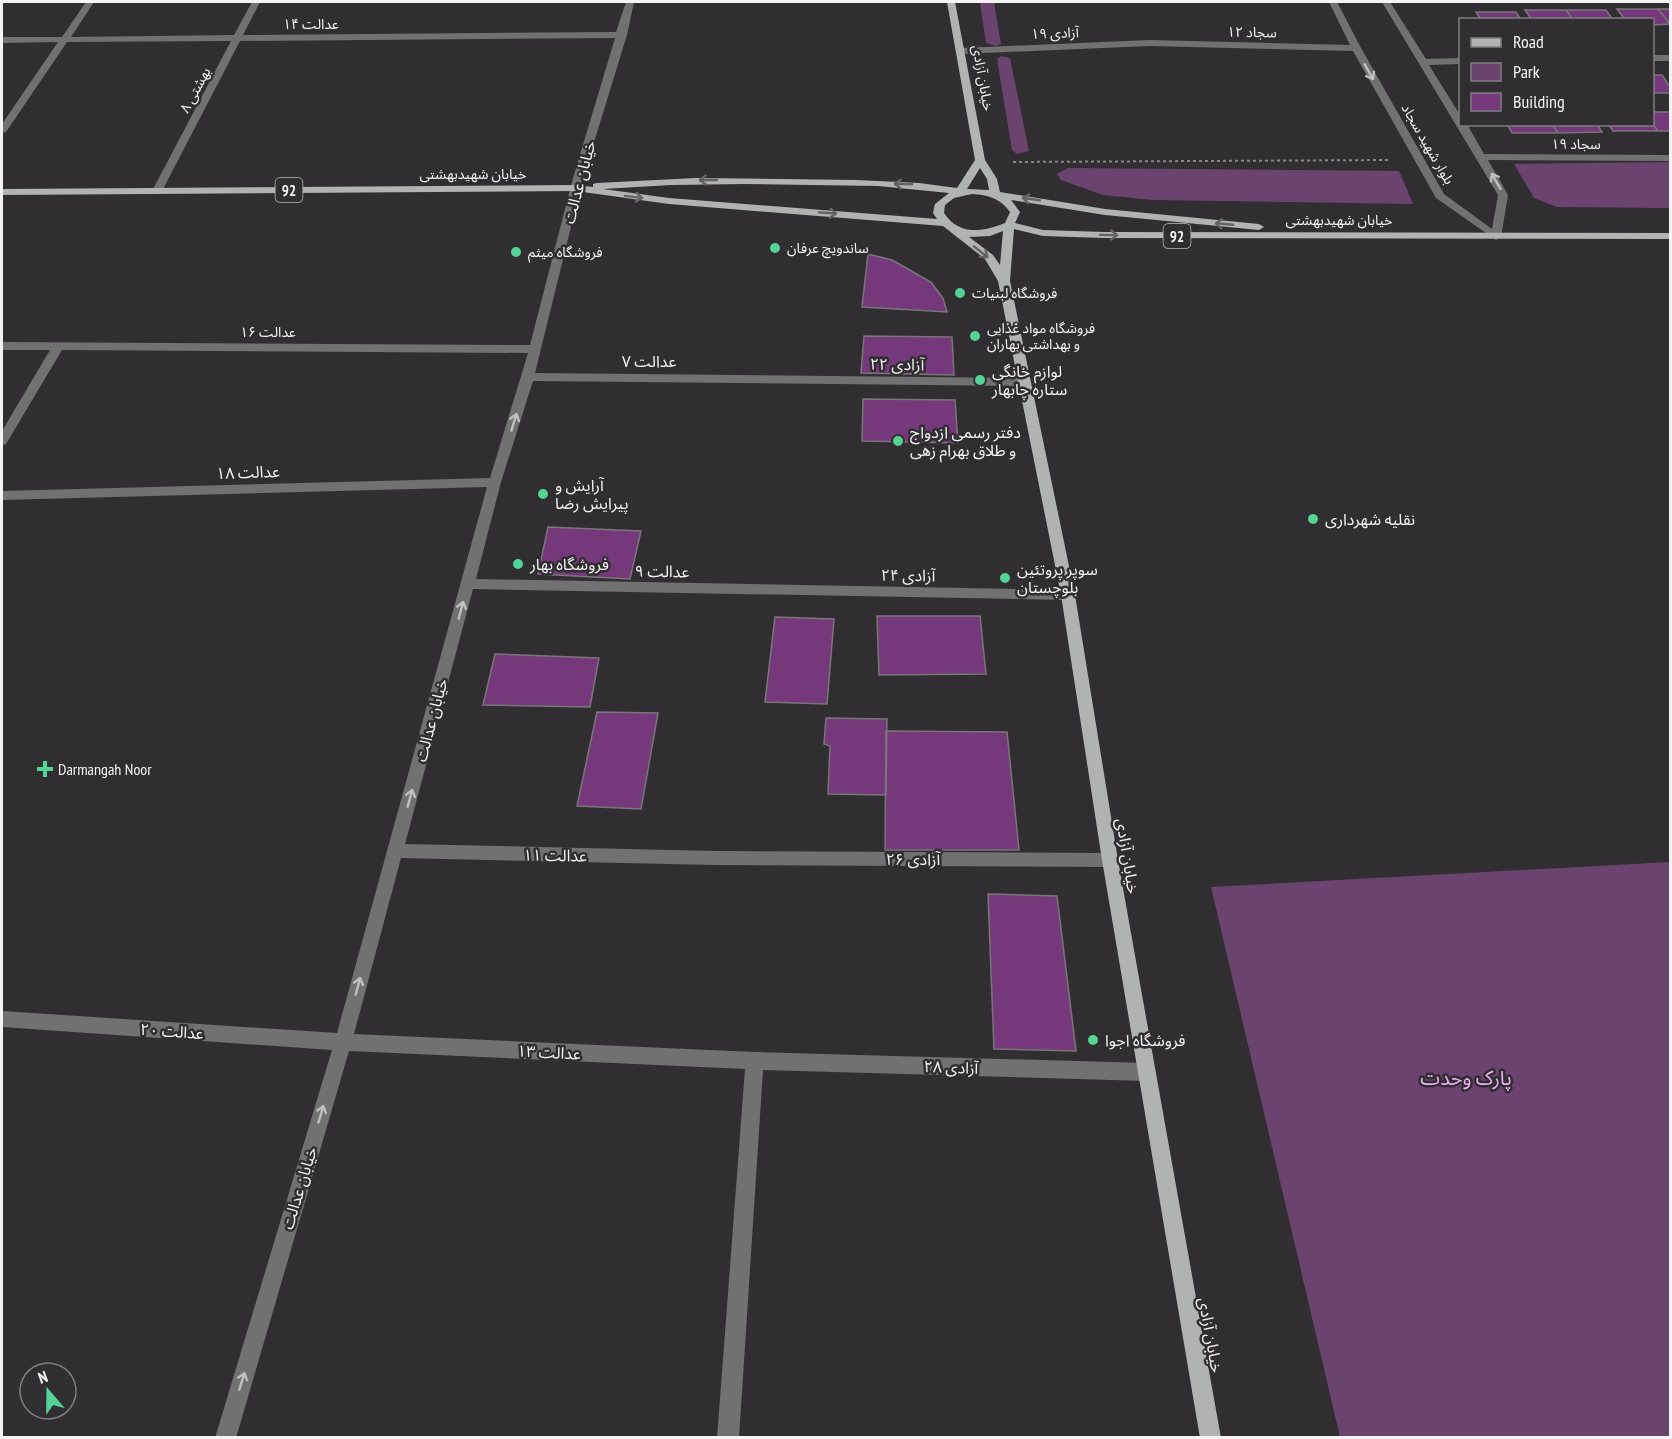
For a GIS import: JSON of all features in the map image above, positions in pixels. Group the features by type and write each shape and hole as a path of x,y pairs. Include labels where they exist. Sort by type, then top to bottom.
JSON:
{"main road":[{"name":"خیابان آزادی","path":"951,2 962,51 980,160 992,179 996,194"},
{"path":"980,160 960,192 942,201 938,208 938,216 988,258 1004,281"},
{"path":"576,188 653,180 898,184 960,192 984,191 1105,212 1345,234"},
{"name":"خیابان شهیدبهشتی","path":"2,192 576,188 669,201 948,226"},
{"path":"996,194 1005,199 1015,212 1009,225 1004,281"},
{"name":"خیابان شهیدبهشتی","path":"1009,225 1043,233 1067,234 1671,236"},
{"path":"948,226 977,235 991,234 1009,225"},
{"name":"خیابان آزادی","path":"1004,281 1068,595 1146,1072 1211,1437"}],"street":[{"path":"2,130 90,2"},
{"name":"بهشتی ۸","path":"157,191 256,2"},
{"name":"خیابان عدالت","path":"225,1437 343,1042 495,482 528,377 576,188 630,2"},
{"name":"بلوار شهید سجاد","path":"1333,2 1356,48 1440,196 1496,237"},
{"path":"1386,2 1459,120"},
{"name":"عدالت ۱۴","path":"2,40 622,35"},
{"name":"آزادی ۱۹","path":"962,51 1149,43"},
{"name":"سجاد ۱۲","path":"1149,43 1356,48"},
{"path":"1654,58 1671,58"},
{"path":"1424,62 1459,61"},
{"path":"1463,126 1503,195 1496,237"},
{"name":"سجاد ۱۹","path":"1482,157 1671,158"},
{"name":"عدالت ۱۶","path":"2,346 535,349"},
{"path":"2,441 58,346"},
{"name":"عدالت ۷","path":"528,377 769,379"},
{"name":"آزادی ۲۲","path":"769,379 1025,382"},
{"name":"عدالت ۱۸","path":"2,495 495,482"},
{"name":"عدالت ۹","path":"468,584 747,591"},
{"name":"آزادی ۲۴","path":"747,591 1068,595"},
{"name":"عدالت ۱۱","path":"395,851 715,858"},
{"name":"آزادی ۲۶","path":"715,858 1110,860"},
{"name":"عدالت ۲۰","path":"2,1019 343,1042"},
{"name":"عدالت ۱۳","path":"343,1042 755,1061"},
{"path":"728,1437 755,1061"},
{"name":"آزادی ۲۸","path":"755,1061 1146,1072"}],"green space":[{"path":"980,2 994,2 1001,44 996,46 986,43"},
{"path":"1001,56 1010,58 1029,151 1017,154 1012,150 997,59"},
{"path":"1670,162 1670,208 1557,207 1534,198 1514,164"},
{"path":"1068,168 1399,171 1413,204 1152,200 1103,195 1061,180 1057,174"},
{"name":"پارک وحدت","path":"1670,862 1670,1437 1340,1437 1211,887"}],"building":[{"path":"1617,9 1658,9 1670,24 1654,25 1654,18 1624,18"},
{"path":"1658,9 1670,9 1670,24"},
{"path":"1525,10 1566,10 1572,18 1531,18"},
{"path":"1566,10 1606,10 1612,18 1572,18"},
{"path":"1476,12 1516,12 1520,18 1480,18"},
{"path":"1654,75 1662,75 1670,87 1670,93 1654,93"},
{"path":"1654,112 1670,112 1670,131 1658,131 1654,126"},
{"path":"1508,126 1553,126 1558,133 1512,133"},
{"path":"1553,126 1598,126 1602,132 1558,133"},
{"path":"1609,126 1654,126 1658,131 1613,131"},
{"path":"868,254 892,260 931,282 943,298 947,312 862,307"},
{"path":"864,336 952,337 954,375 861,373"},
{"path":"863,399 955,400 958,443 862,441"},
{"path":"548,527 641,531 630,579 538,574"},
{"path":"877,616 980,616 986,674 879,675"},
{"path":"775,617 834,619 827,704 765,702"},
{"path":"495,654 599,658 590,707 483,705"},
{"path":"597,712 658,713 641,809 577,806"},
{"path":"826,718 887,719 886,795 828,794 830,746 824,744"},
{"path":"886,731 1007,732 1019,850 885,850"},
{"path":"988,894 1057,896 1076,1051 994,1049"}],"place":[{"name":"ساندویچ عرفان","path":"775,248"},
{"name":"فروشگاه میثم","path":"516,252"},
{"name":"فروشگاه لبنیات","path":"960,293"},
{"name":"فروشگاه مواد غذایی و بهداشتی بهاران","path":"975,336"},
{"name":"لوازم خانگی ستاره چابهار","path":"980,380"},
{"name":"دفتر رسمی ازدواج و طلاق بهرام زهی","path":"898,441"},
{"name":"آرایش و پیرایش رضا","path":"543,494"},
{"name":"نقلیه شهرداری","path":"1313,519"},
{"name":"فروشگاه بهار","path":"518,564"},
{"name":"سوپر پروتئین بلوچستان","path":"1005,578"},
{"name":"Darmangah Noor","path":"45,769"},
{"name":"فروشگاه اجوا","path":"1093,1040"}]}
